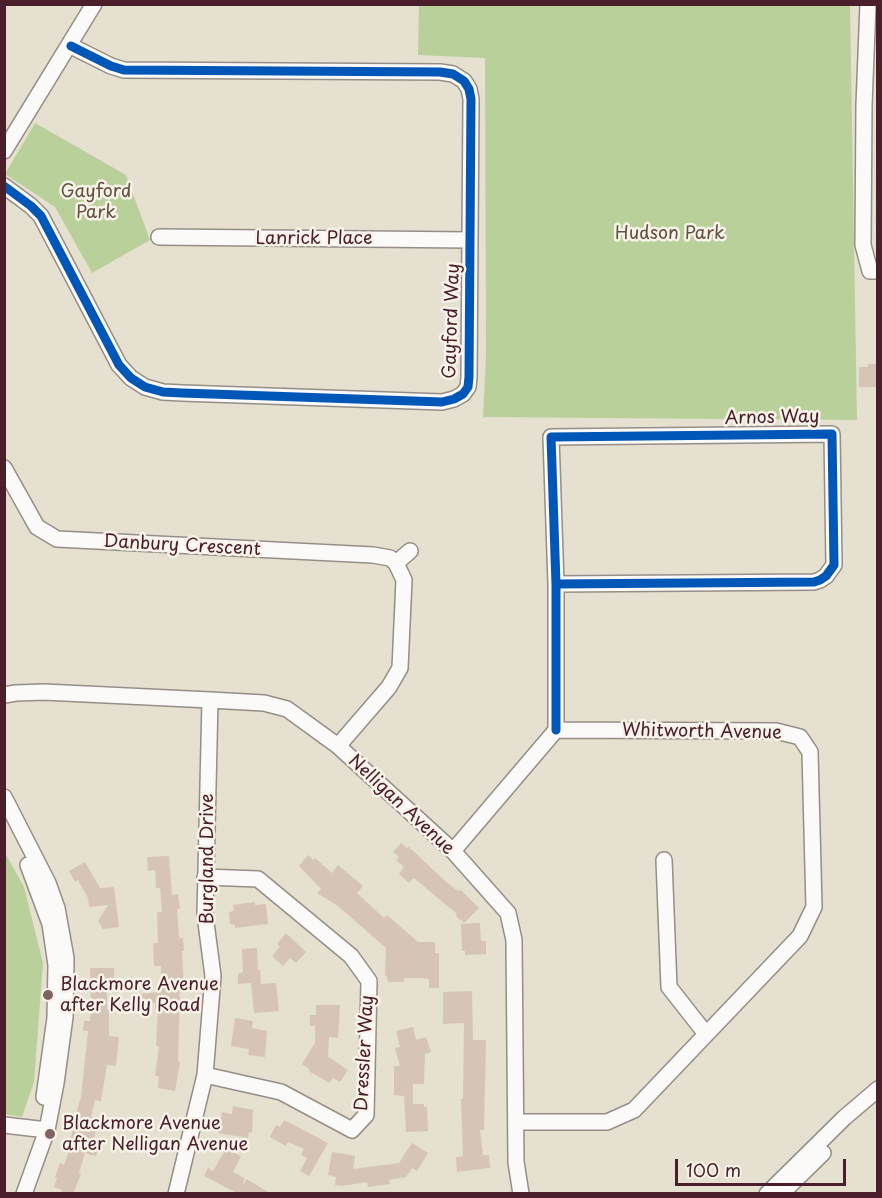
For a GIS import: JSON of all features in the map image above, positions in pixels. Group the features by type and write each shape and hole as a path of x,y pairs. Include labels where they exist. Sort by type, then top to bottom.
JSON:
{"street":[{"path":"4,151 71,46 94,4"},
{"path":"868,4 871,105 863,245 870,271 878,271"},
{"name":"Gayford Way","path":"4,186 31,206 40,216 119,365 131,378 145,387 163,392 442,402 463,394 468,387 471,99 464,81 453,74 440,72 124,70 71,46"},
{"name":"Lanrick Place","path":"159,237 470,240"},
{"name":"Arnos Way","path":"556,584 814,582 820,580 834,565 832,434 550,437 556,584 556,730"},
{"name":"Danbury Crescent","path":"4,468 30,517 46,534 57,539 374,555 390,558 396,563"},
{"path":"338,746 389,687 400,668 404,580 396,563 410,551"},
{"name":"Nelligan Avenue","path":"4,695 44,692 210,699 264,703 287,709 338,746 453,851 507,913 514,940 516,1162 521,1194"},
{"name":"Burgland Drive","path":"176,1194 205,1075 213,976 205,915 210,699"},
{"path":"453,851 556,730"},
{"name":"Whitworth Avenue","path":"516,1122 608,1122 634,1110 800,936 814,907 810,752 800,737 776,731 556,730"},
{"path":"4,797 48,883 57,908 66,958 66,1017 56,1083 24,1194"},
{"path":"4,820 34,877 50,924 54,948 55,1018 43,1103 42,1129 13,1194"},
{"path":"664,860 669,987 706,1035"},
{"name":"Dressler Way","path":"205,877 258,879 351,956 369,981 366,1115 352,1130 281,1092 205,1075"},
{"path":"767,1194 844,1118 878,1089"},
{"path":"781,1194 866,1110 878,1102"},
{"path":"4,1125 42,1129"}],"green space":[{"name":"Hudson Park","path":"419,5 850,5 857,420 483,417 486,356 485,58 418,55"},
{"name":"Gayford Park","path":"35,123 126,175 150,240 92,273 55,207 5,174"},
{"path":"4,851 24,887 43,963 34,1082 22,1117 5,1114"}],"building":[{"path":"868,364 878,364 878,387 859,387 859,367 868,367"},
{"path":"401,843 409,847 445,881 458,891 461,890 479,908 464,923 456,916 457,914 414,878 409,883 399,874 404,867 396,860 399,857 393,852"},
{"path":"308,855 332,873 338,865 363,886 357,893 384,918 387,915 418,942 435,942 435,953 439,953 439,988 429,988 429,979 423,978 404,978 404,982 388,982 387,975 385,976 386,948 338,906 317,893 321,889 299,866"},
{"path":"169,856 172,895 178,894 179,938 183,938 184,951 182,951 184,988 180,988 178,1061 180,1062 175,1091 158,1088 159,1076 155,1076 159,1047 156,1046 158,1009 155,1009 155,1003 141,1003 140,994 161,992 161,966 154,966 153,943 158,943 157,912 162,912 160,888 156,888 155,870 148,871 147,857"},
{"path":"85,862 100,888 114,887 119,927 103,929 98,921 108,905 89,907 88,898 78,880 75,882 69,871"},
{"path":"255,902 255,905 266,904 268,924 235,928 235,925 230,924 229,912 234,911 233,905"},
{"path":"480,923 481,941 486,941 486,954 465,955 465,951 462,951 461,924"},
{"path":"286,933 306,952 296,963 290,958 283,966 272,956 280,947 277,944"},
{"path":"257,948 261,984 276,983 279,1011 254,1013 251,983 238,984 238,974 243,972 242,949"},
{"path":"90,968 114,968 114,990 107,990 107,1009 109,1009 109,1036 119,1037 116,1066 107,1065 101,1101 95,1100 91,1117 99,1119 94,1139 100,1141 96,1156 85,1153 79,1173 81,1174 73,1194 60,1194 62,1190 54,1187 57,1178 55,1177 60,1163 64,1165 70,1147 68,1146 73,1130 71,1130 81,1097 88,1031 83,1031 84,1021 90,1021 91,1009"},
{"path":"472,991 473,1040 486,1040 484,1130 480,1130 483,1155 489,1155 490,1168 457,1172 456,1157 463,1156 461,1099 463,1099 464,1023 443,1024 443,992"},
{"path":"316,1005 340,1005 338,1038 329,1037 328,1057 348,1070 340,1082 333,1078 330,1083 310,1072 302,1064 315,1043 315,1026 310,1026 310,1015 316,1015"},
{"path":"235,1018 253,1021 252,1028 267,1031 265,1057 248,1055 249,1049 231,1046"},
{"path":"413,1027 416,1040 426,1037 431,1052 425,1054 424,1084 413,1084 413,1104 424,1104 424,1107 427,1107 428,1131 406,1132 404,1096 394,1095 394,1066 400,1066 395,1048 400,1047 396,1031"},
{"path":"233,1106 253,1110 252,1133 249,1132 248,1138 218,1133 222,1112 232,1114"},
{"path":"284,1120 328,1143 309,1176 300,1171 307,1158 301,1155 304,1149 288,1142 286,1146 270,1137 276,1125 280,1127"},
{"path":"412,1143 428,1153 417,1171 412,1168 406,1177 389,1180 390,1184 368,1187 367,1182 335,1185 336,1177 328,1175 332,1152 355,1156 353,1169 399,1163"},
{"path":"226,1149 241,1156 233,1172 244,1178 243,1186 246,1179 272,1194 239,1194 204,1176 208,1168 213,1171"}],"cycle path":[{"path":"4,186 41,216 119,365 131,378 145,387 163,392 182,393 442,402 463,394 468,387 471,99 464,81 453,74 440,72 124,70 71,46"},
{"path":"556,584 551,437 832,434 834,565 820,580 814,582 556,584 556,730"}],"place":[{"name":"Blackmore Avenue after Kelly Road","path":"48,995"},
{"name":"Blackmore Avenue after Nelligan Avenue","path":"50,1134"}]}
